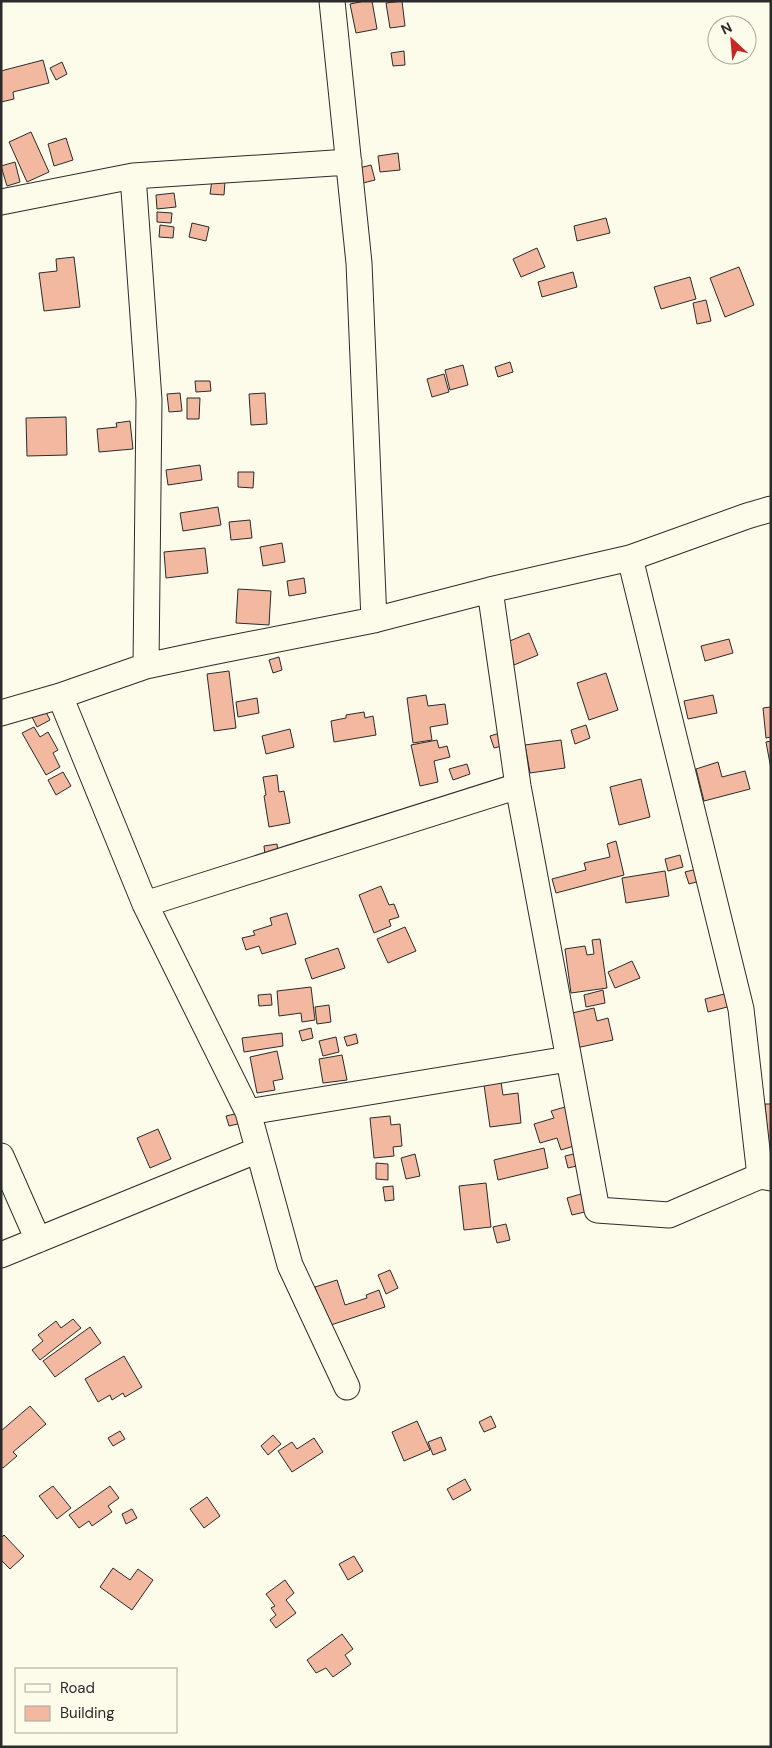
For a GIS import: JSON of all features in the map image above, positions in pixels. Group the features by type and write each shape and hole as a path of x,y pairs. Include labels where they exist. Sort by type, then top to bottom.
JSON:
{"street":[{"path":"332,1 359,262 374,620"},
{"path":"1,202 133,176 349,162"},
{"path":"133,176 149,400 146,666"},
{"path":"1,713 60,696 146,666 374,620 490,590 630,558 771,509"},
{"path":"490,590 518,786 597,1210 669,1215 766,1177 741,1009 630,558"},
{"path":"60,696 145,904 248,1112 290,1266 347,1387"},
{"path":"145,904 518,786"},
{"path":"248,1112 568,1059"},
{"path":"1,1255 258,1150"},
{"path":"1,1156 38,1240"}],"building":[{"path":"372,1 377,29 356,33 350,4"},
{"path":"402,1 405,26 390,28 386,3"},
{"path":"404,51 405,65 393,66 391,53"},
{"path":"43,60 49,83 13,92 14,99 1,102 1,71"},
{"path":"62,62 67,74 56,80 50,68"},
{"path":"31,132 49,172 27,182 9,142"},
{"path":"66,138 73,160 54,166 48,144"},
{"path":"398,153 400,170 380,172 378,156"},
{"path":"15,162 20,182 7,186 1,166"},
{"path":"371,165 375,180 359,184 355,169"},
{"path":"212,180 225,181 224,195 210,194"},
{"path":"174,193 176,207 157,209 156,195"},
{"path":"157,212 172,213 171,223 157,222"},
{"path":"606,218 610,233 577,241 574,226"},
{"path":"192,223 209,227 206,241 189,237"},
{"path":"160,225 174,227 173,238 159,237"},
{"path":"537,248 545,267 521,277 513,259"},
{"path":"74,257 80,307 44,311 39,273 57,271 56,259"},
{"path":"739,267 754,305 725,317 710,278"},
{"path":"573,272 577,287 542,297 538,282"},
{"path":"690,277 696,299 661,309 654,287"},
{"path":"706,300 711,321 697,324 693,303"},
{"path":"510,362 513,372 498,377 495,367"},
{"path":"463,365 468,385 450,390 445,370"},
{"path":"444,374 449,392 432,397 427,379"},
{"path":"195,381 210,381 211,391 196,392"},
{"path":"180,393 182,411 169,412 167,394"},
{"path":"265,393 267,424 251,425 249,394"},
{"path":"187,398 200,398 199,419 187,419"},
{"path":"66,417 67,455 27,456 26,418"},
{"path":"130,421 133,449 99,452 97,429 117,427 116,423"},
{"path":"200,465 202,480 168,485 166,470"},
{"path":"238,472 254,472 253,488 238,487"},
{"path":"218,507 221,525 183,531 180,513"},
{"path":"250,520 252,538 231,540 229,522"},
{"path":"282,543 285,562 263,566 260,547"},
{"path":"205,548 208,573 166,578 164,552"},
{"path":"304,578 306,593 289,596 287,581"},
{"path":"238,589 271,591 269,625 236,623"},
{"path":"529,633 538,655 514,665 505,643"},
{"path":"729,639 733,653 705,661 701,646"},
{"path":"279,657 282,670 273,673 269,660"},
{"path":"229,671 236,728 214,731 207,674"},
{"path":"606,673 618,710 589,720 577,683"},
{"path":"426,695 428,706 445,704 448,724 430,727 432,740 413,743 407,698"},
{"path":"713,695 717,713 688,719 684,701"},
{"path":"257,698 259,713 238,717 236,702"},
{"path":"771,707 771,737 766,738 763,708"},
{"path":"44,708 50,720 37,727 31,715"},
{"path":"364,712 365,718 373,716 376,735 334,742 331,721 346,718 346,715"},
{"path":"586,725 590,738 575,744 571,730"},
{"path":"34,727 40,737 48,732 58,750 53,753 60,767 46,775 22,733"},
{"path":"290,729 294,747 266,754 262,736"},
{"path":"503,732 506,745 494,748 490,736"},
{"path":"437,740 439,748 447,746 450,757 434,761 438,782 420,786 411,745"},
{"path":"561,740 565,768 530,773 525,745"},
{"path":"771,741 771,769 766,742"},
{"path":"718,762 722,777 745,771 750,789 704,801 696,769"},
{"path":"467,764 470,774 453,780 449,769"},
{"path":"63,772 71,786 56,795 48,780"},
{"path":"277,775 279,792 284,791 290,823 269,827 263,777"},
{"path":"641,779 650,817 619,825 610,787"},
{"path":"616,841 624,875 556,893 552,879 586,870 584,863 610,857 607,844"},
{"path":"277,844 278,853 265,855 264,846"},
{"path":"680,855 683,867 668,871 665,859"},
{"path":"697,869 700,881 689,884 685,872"},
{"path":"665,871 669,896 626,903 622,878"},
{"path":"381,886 389,905 394,904 399,917 389,920 391,926 374,933 359,895"},
{"path":"287,913 296,944 262,954 259,946 246,950 242,938 255,935 253,931 272,925 270,918"},
{"path":"405,927 416,951 388,963 377,939"},
{"path":"600,939 607,988 571,993 565,949 585,946 587,955 594,954 592,940"},
{"path":"338,948 345,968 312,979 305,959"},
{"path":"632,961 640,978 615,988 608,972"},
{"path":"311,987 315,1020 302,1022 301,1013 279,1016 277,991"},
{"path":"603,990 605,1003 586,1007 584,995"},
{"path":"728,993 731,1006 708,1012 705,999"},
{"path":"271,994 272,1005 259,1006 258,995"},
{"path":"329,1005 331,1022 317,1024 315,1007"},
{"path":"594,1008 597,1021 608,1018 613,1040 576,1048 568,1014"},
{"path":"311,1028 313,1038 302,1041 299,1031"},
{"path":"282,1033 283,1046 244,1052 242,1038"},
{"path":"356,1034 358,1043 347,1046 344,1037"},
{"path":"336,1037 339,1052 323,1056 319,1041"},
{"path":"277,1051 283,1079 273,1081 275,1090 257,1093 250,1057"},
{"path":"342,1055 347,1080 323,1083 319,1059"},
{"path":"501,1082 503,1095 518,1093 521,1123 490,1127 484,1085"},
{"path":"765,1104 771,1104 771,1153 769,1153"},
{"path":"565,1107 577,1145 561,1150 557,1138 540,1143 534,1124 554,1118 551,1111"},
{"path":"239,1113 242,1123 229,1126 226,1116"},
{"path":"390,1116 391,1125 400,1124 402,1146 393,1147 394,1156 374,1158 370,1118"},
{"path":"158,1129 171,1159 150,1168 137,1138"},
{"path":"544,1148 548,1168 498,1180 494,1160"},
{"path":"578,1153 581,1165 568,1168 565,1156"},
{"path":"415,1154 420,1176 406,1179 401,1158"},
{"path":"376,1163 388,1164 388,1180 376,1179"},
{"path":"486,1183 491,1227 464,1230 459,1186"},
{"path":"393,1186 394,1200 385,1201 383,1187"},
{"path":"581,1194 585,1212 572,1215 567,1198"},
{"path":"506,1224 510,1240 497,1243 493,1227"},
{"path":"390,1270 398,1288 386,1294 378,1275"},
{"path":"337,1280 345,1305 367,1298 366,1295 379,1290 385,1307 328,1326 315,1287"},
{"path":"73,1319 81,1328 40,1360 32,1350 43,1341 38,1335 56,1321 61,1328"},
{"path":"90,1327 101,1343 55,1377 43,1361"},
{"path":"124,1356 142,1387 125,1397 123,1393 112,1400 110,1395 98,1402 85,1379"},
{"path":"30,1406 46,1424 13,1452 17,1456 3,1468 1,1467 1,1431"},
{"path":"491,1416 496,1427 484,1432 479,1422"},
{"path":"417,1421 430,1450 404,1461 392,1432"},
{"path":"120,1431 125,1439 113,1446 108,1438"},
{"path":"273,1435 281,1444 268,1455 261,1446"},
{"path":"441,1437 446,1450 433,1455 428,1442"},
{"path":"314,1438 323,1452 292,1472 278,1451 292,1442 297,1449"},
{"path":"465,1479 471,1490 453,1500 447,1489"},
{"path":"53,1486 71,1508 57,1519 39,1496"},
{"path":"110,1486 119,1498 108,1506 112,1512 92,1526 89,1521 79,1528 69,1515"},
{"path":"207,1497 220,1516 204,1528 190,1509"},
{"path":"132,1509 137,1518 126,1524 122,1514"},
{"path":"4,1535 24,1556 10,1569 1,1560 1,1538"},
{"path":"354,1556 363,1571 348,1580 339,1564"},
{"path":"113,1568 130,1580 138,1569 153,1580 132,1610 100,1587"},
{"path":"285,1580 294,1593 286,1600 296,1613 276,1628 270,1620 276,1615 271,1608 275,1606 266,1594"},
{"path":"342,1634 353,1649 345,1655 351,1664 333,1677 326,1668 316,1673 307,1660"}]}
